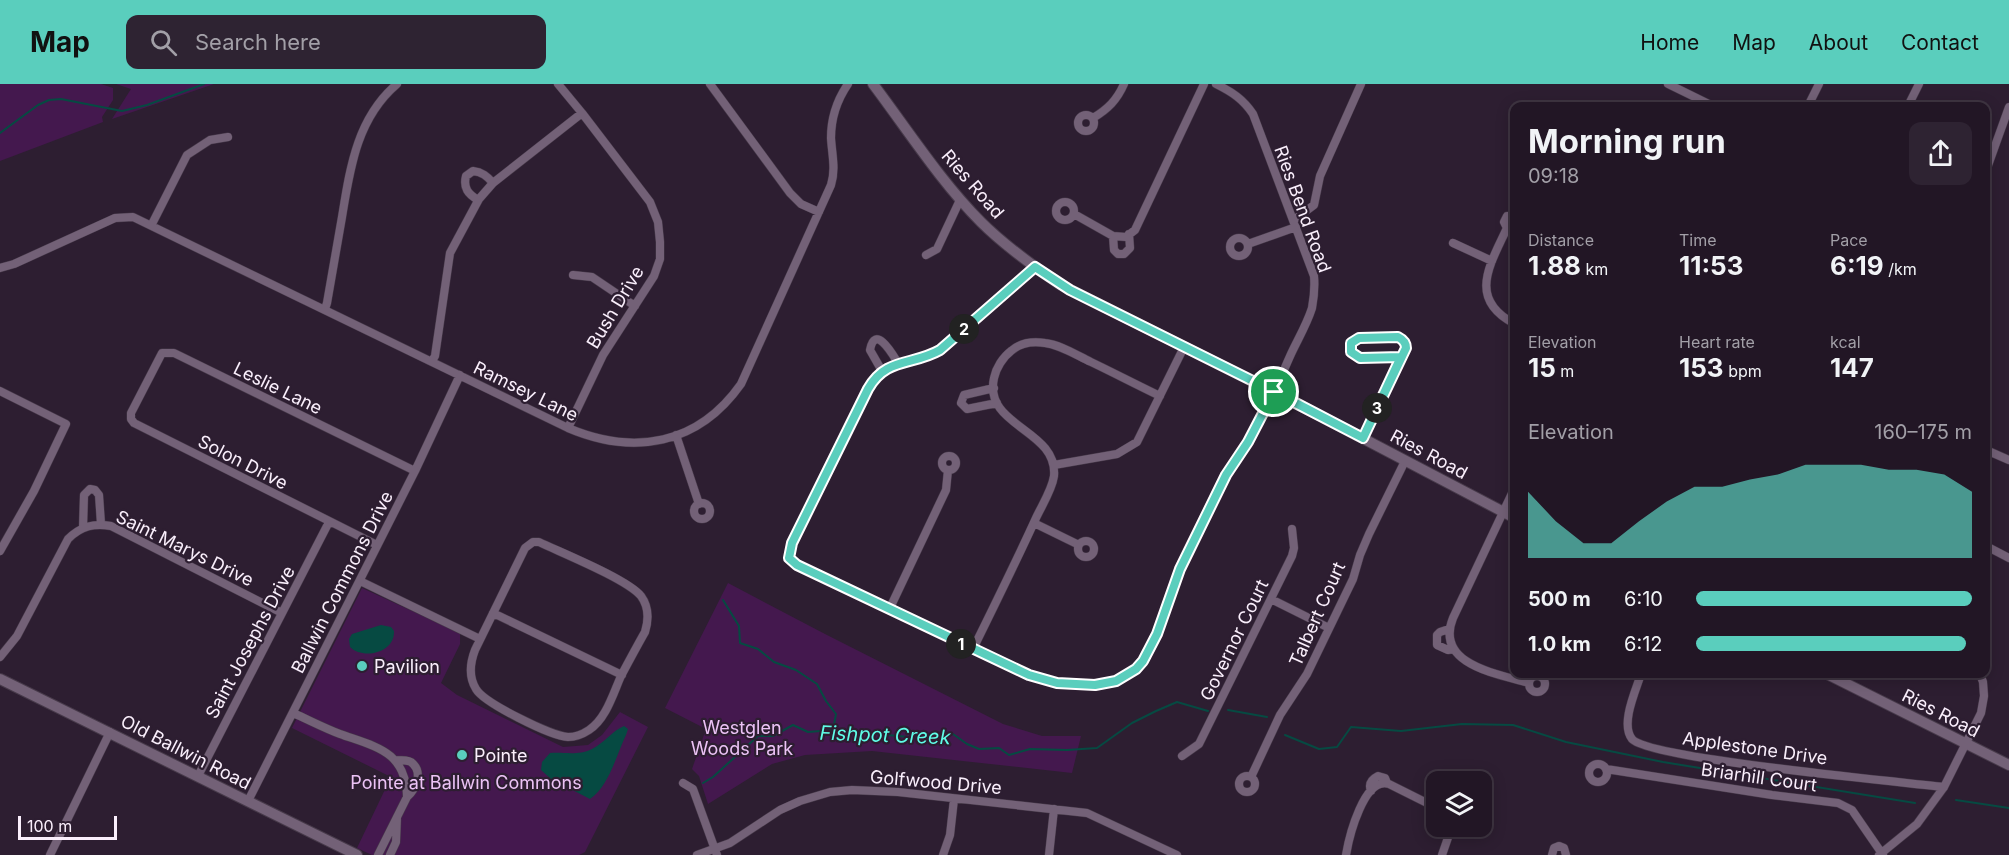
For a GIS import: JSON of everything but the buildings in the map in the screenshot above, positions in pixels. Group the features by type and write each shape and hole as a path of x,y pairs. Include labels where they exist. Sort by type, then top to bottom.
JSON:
{"street":[{"path":"325,309 354,150 371,115 389,91 398,84"},
{"name":"Bush Drive","path":"558,84 650,202 658,222 660,242 660,259 654,276 603,355 568,428"},
{"path":"710,84 790,193 801,204 819,212"},
{"name":"Ramsey Lane","path":"0,268 14,264 115,218 134,217 568,428 591,437 623,443 650,442 676,435 710,418 729,400 741,384 833,179 835,163 831,130 834,113 848,84"},
{"name":"Ries Road","path":"873,84 960,200 988,229 1035,267 1070,290 1274,392 1510,516"},
{"path":"1093,118 1108,109 1125,84"},
{"path":"1074,214 1113,236 1120,237 1129,234 1139,223 1204,84"},
{"name":"Ries Bend Road","path":"882,371 868,389 792,543 789,558 797,565 888,610 1029,675 1070,684 1107,683 1116,681 1136,669 1149,653 1175,578 1226,475 1248,442 1274,392 1309,315 1315,292 1314,276 1253,114 1245,102 1216,84"},
{"path":"1248,244 1295,223 1314,205 1320,176 1361,84"},
{"path":"1668,84 1705,102"},
{"path":"1810,102 1819,84"},
{"path":"1910,102 1918,84"},
{"path":"1990,160 2009,106"},
{"path":"432,362 435,356 450,253 478,200 493,183 582,112"},
{"path":"152,224 187,156 210,140 228,137"},
{"path":"478,200 469,195 464,184 466,176 473,171 479,172 486,175 493,183"},
{"path":"926,255 937,249 960,200"},
{"path":"1510,215 1505,217 1504,222 1510,227"},
{"path":"1510,230 1491,261 1485,282 1487,296 1496,312 1510,322"},
{"path":"1113,236 1114,250 1118,254 1124,254 1130,248 1129,234"},
{"path":"1453,243 1491,261"},
{"path":"898,363 886,343 881,340 872,345 870,350 882,371 898,363 927,356 940,350 1035,267"},
{"path":"573,275 592,277 635,306"},
{"path":"1363,438 1401,357 1406,345 1398,337 1359,338 1350,346 1351,352 1360,358 1401,357"},
{"path":"973,649 1052,483 1054,465 1051,457 1040,442 1009,419 997,403 993,388 995,375 1008,353 1023,343 1046,343 1064,349 1160,396"},
{"path":"1054,465 1117,454 1133,445 1140,437 1184,347"},
{"name":"Leslie Lane","path":"145,387 162,353 174,353 415,471"},
{"name":"Ballwin Commons Drive","path":"248,801 415,471 460,375"},
{"name":"Solon Drive","path":"145,387 131,413 130,419 134,423 376,545"},
{"path":"993,388 964,395 961,403 967,409 997,403"},
{"path":"0,391 66,424 34,491 0,551"},
{"path":"676,435 699,504"},
{"path":"1990,452 2009,460"},
{"name":"Talbert Court","path":"1251,777 1280,716 1302,683 1353,579 1369,534 1405,461"},
{"path":"888,610 946,490 948,470"},
{"name":"Saint Marys Drive","path":"101,525 99,495 95,490 90,489 84,495 83,528 92,525 111,526 282,613"},
{"path":"1510,497 1449,629 1449,637 1454,649 1473,666 1510,677"},
{"name":"Saint Josephs Drive","path":"198,776 329,522"},
{"path":"1034,523 1079,545"},
{"path":"0,657 17,636 68,539 83,528"},
{"name":"Governor Court","path":"1182,756 1199,744 1292,556 1294,548 1292,529"},
{"path":"533,542 538,542 624,583 645,603 648,618 645,632 604,713 595,726 577,736 562,736 489,703 480,696 470,672 472,657 493,613 525,548 533,542"},
{"path":"1990,548 2009,558"},
{"path":"360,581 480,639"},
{"path":"1271,599 1329,628"},
{"path":"493,613 622,675"},
{"path":"1449,629 1437,635 1437,645 1448,650 1454,649"},
{"path":"1513,678 1529,683"},
{"name":"Applestone Drive","path":"1640,678 1627,721 1627,729 1633,740 1642,745 1693,756 1779,768 1944,787"},
{"name":"Ries Road","path":"1835,678 2009,765"},
{"path":"1882,854 1924,816 1944,787 1983,705 1982,678"},
{"name":"Old Ballwin Road","path":"0,679 357,855"},
{"path":"293,713 337,733 359,739 390,755 396,760 404,776 407,797"},
{"path":"50,855 110,732"},
{"path":"378,855 407,797 418,782 413,764 409,761 396,760"},
{"name":"Briarhill Court","path":"1606,769 1760,793 1838,802 1852,810 1882,854"},
{"path":"683,783 693,789 716,852"},
{"path":"1346,855 1354,823 1362,804 1371,791 1381,783 1388,783 1426,802"},
{"name":"Golfwood Drive","path":"697,855 716,852 780,810 800,801 830,792 852,790 875,790 1087,813 1163,852 1177,855"},
{"path":"943,855 950,835 954,799"},
{"path":"1049,855 1054,809"},
{"path":"390,855 396,842 397,816"},
{"path":"1442,855 1449,837"},
{"path":"1552,855 1554,848 1559,846 1564,848 1566,855"}],"green space":[{"path":"0,84 101,84 113,88 113,100 102,117 103,122 0,161"},
{"path":"116,84 214,84 112,119 131,89"},
{"name":"Westglen Woods Park","path":"728,583 1003,724 1042,736 1081,736 1072,773 872,751 805,755 772,764 708,804 699,776 692,769 706,729 665,708"},
{"name":"Pointe at Ballwin Commons","path":"362,588 460,633 460,644 441,683 457,695 563,747 588,745 602,735 620,712 648,727 585,852 579,855 372,855 357,848 391,777 292,728"}],"shaded area":[{"path":"381,625 391,627 394,631 393,639 384,649 362,653 350,647 349,639 352,634"},
{"path":"624,726 628,729 611,770 597,793 590,799 551,779 541,770 542,762 550,753 587,751"}],"waterway":[{"name":"Fishpot Creek","path":"0,133 38,105 49,100 61,99 122,111 147,105 204,84"},
{"path":"723,600 739,626 740,643 758,649 774,662 796,670 817,684 836,714 833,730"},
{"name":"Fishpot Creek","path":"703,783 713,777 758,736 773,736 793,725 808,732 833,730 909,737 953,734 979,749 999,748 1009,755 1030,749 1097,748 1132,723 1177,702 1208,711"},
{"path":"1228,710 1267,717"},
{"path":"1285,735 1319,749 1337,747 1351,727 1401,731 1462,724 1513,725 1566,742 1663,762 1915,803"},
{"path":"1956,800 2009,808"}],"place":[{"name":"Pavilion","path":"362,666"},
{"name":"Pointe","path":"462,755"}],"route":[{"path":"1274,392 1248,442 1226,475 1175,578 1149,653 1136,669 1116,681 1095,685 1070,684 1057,683 1029,675 888,610 797,565 789,558 792,543 876,377 894,364 927,356 940,350 1035,267 1060,285 1267,388 1363,438 1401,357 1360,358 1351,352 1351,343 1359,338 1398,337 1406,345 1406,348 1363,438 1274,392"}]}
